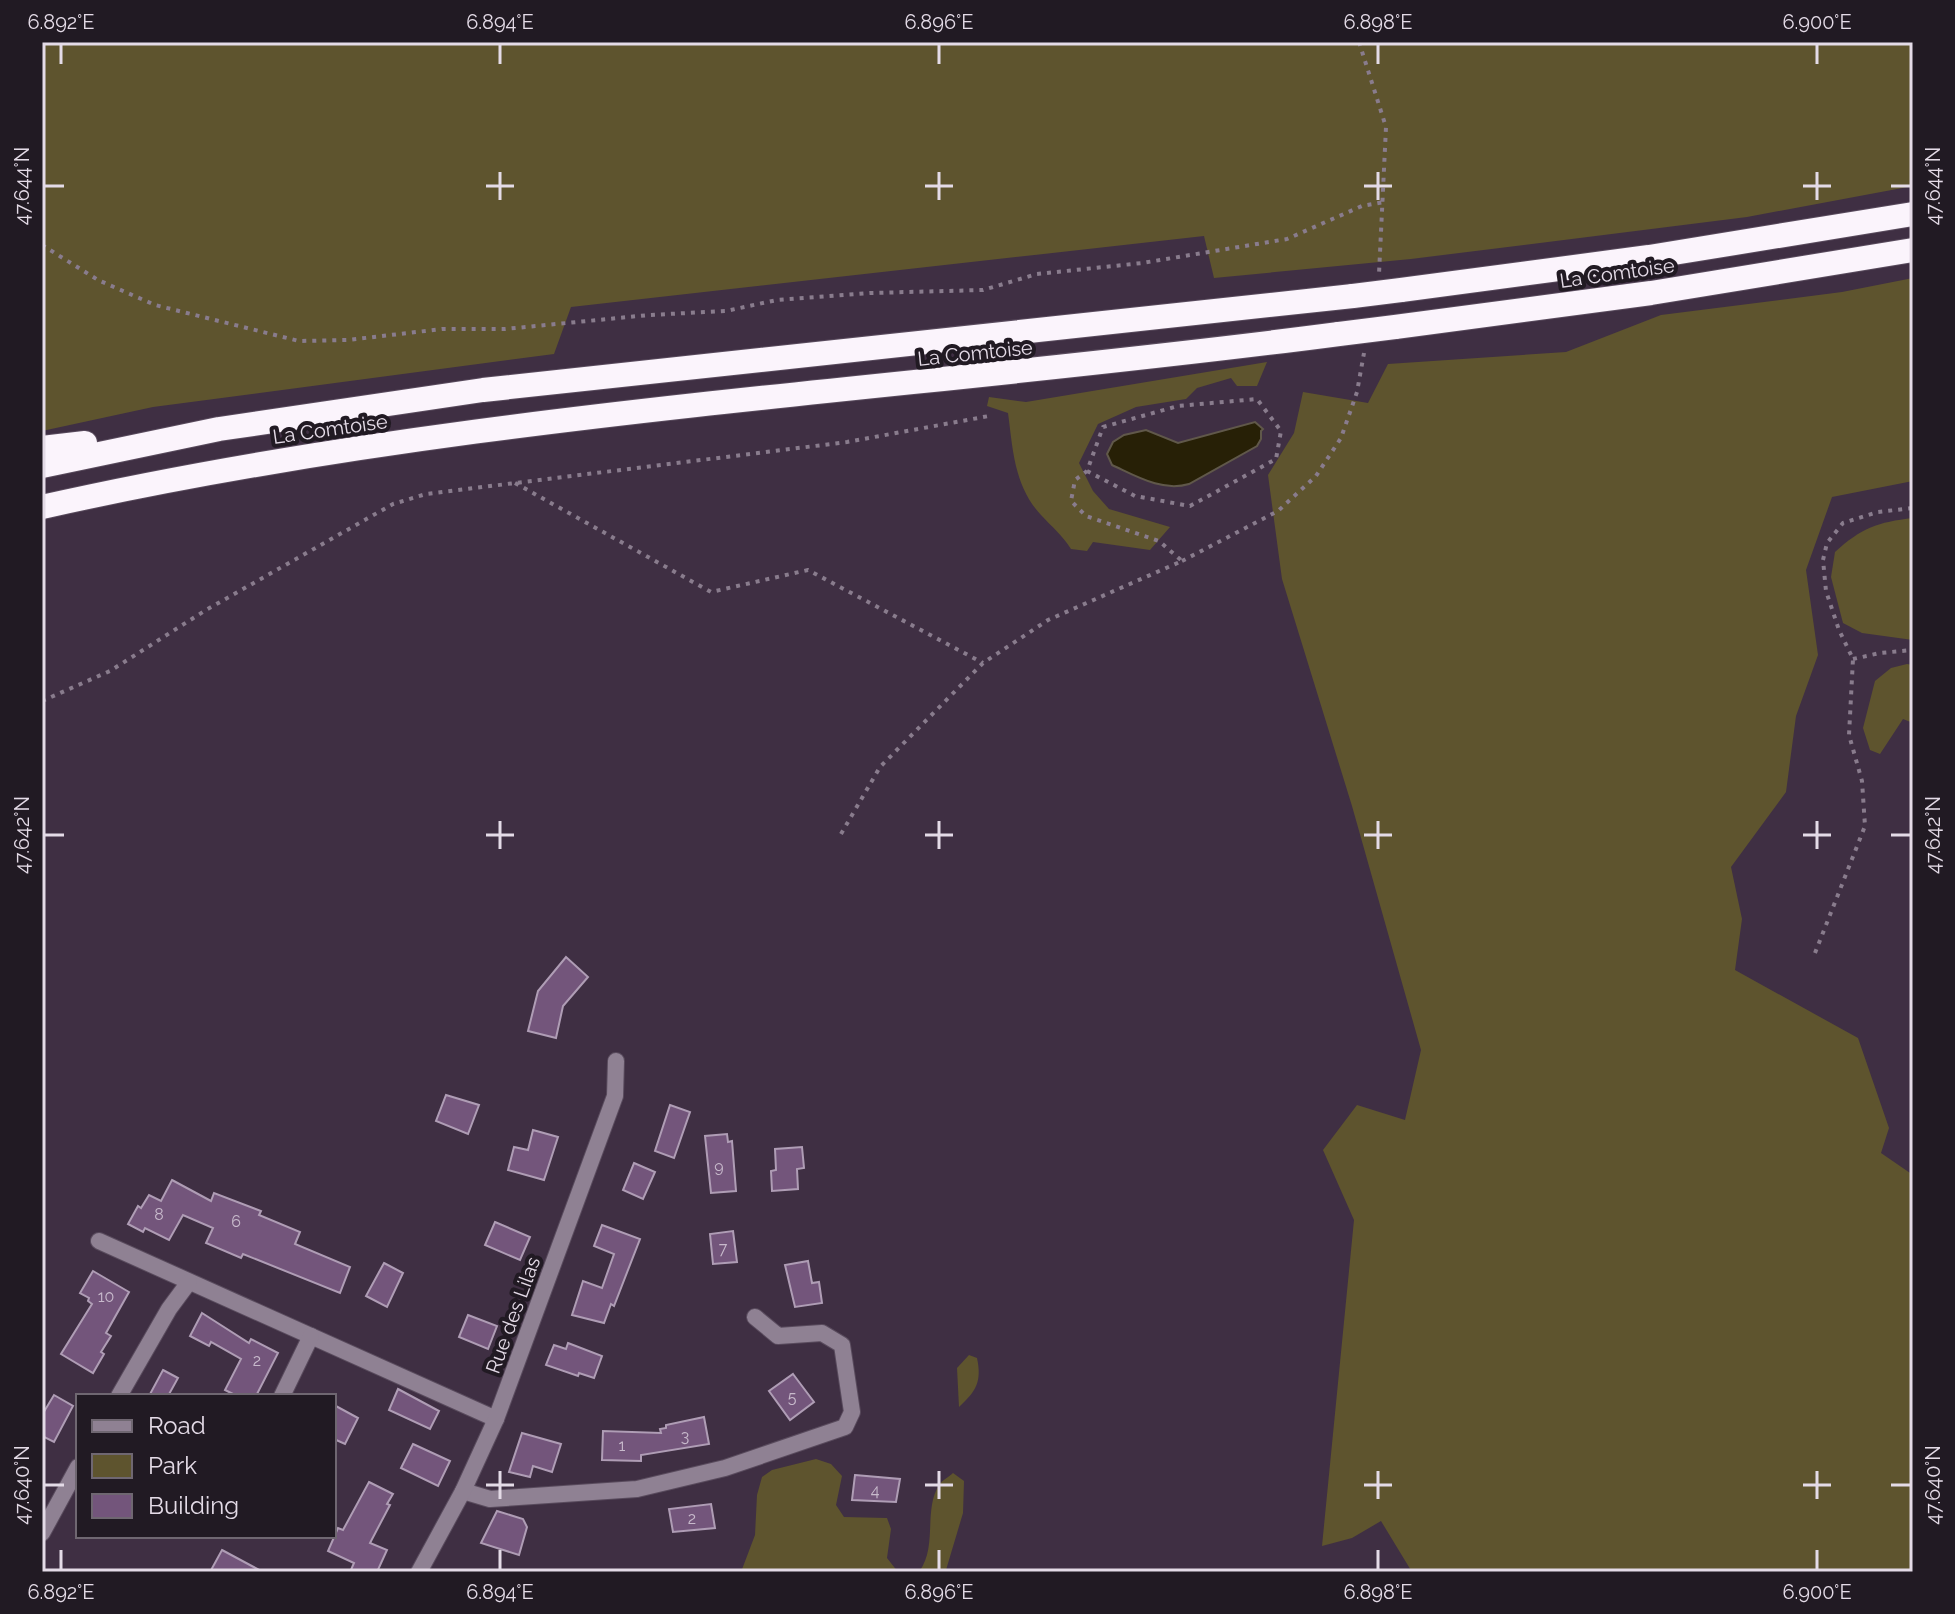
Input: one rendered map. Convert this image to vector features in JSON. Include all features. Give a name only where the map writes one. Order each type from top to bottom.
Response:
[{"type":"highway","name":"La Comtoise","points":[[42,466],[219,429],[540,383],[1353,296],[1649,257],[1913,214]]},
{"type":"highway","name":"La Comtoise","points":[[42,507],[264,463],[431,438],[1090,365],[1395,327],[1651,293],[1913,250]]},
{"type":"highway","points":[[42,448],[219,429]]},
{"type":"street","name":"Rue des Lilas","points":[[419,1572],[463,1491],[496,1419],[615,1096],[616,1061]]},
{"type":"street","points":[[99,1241],[496,1419]]},
{"type":"street","points":[[120,1394],[169,1309],[189,1282]]},
{"type":"street","points":[[463,1491],[490,1499],[637,1489],[725,1468],[845,1427],[852,1412],[842,1345],[822,1333],[778,1336],[755,1317]]},
{"type":"street","points":[[283,1394],[311,1336]]},
{"type":"street","points":[[42,1533],[76,1471]]},
{"type":"path","points":[[1359,42],[1386,127],[1378,277]]},
{"type":"path","points":[[42,245],[98,280],[155,305],[299,341],[348,340],[442,329],[505,329],[726,311],[777,300],[870,293],[983,290],[1037,274],[1142,263],[1287,239],[1362,206],[1384,202]]},
{"type":"path","points":[[841,834],[880,767],[983,663],[1048,620],[1182,561],[1278,511],[1316,476],[1341,438],[1357,392],[1365,351]]},
{"type":"path","points":[[1087,471],[1135,496],[1190,506],[1276,459],[1281,431],[1257,399],[1178,406],[1103,427],[1087,471],[1075,480],[1071,501],[1086,516],[1159,541],[1182,561]]},
{"type":"path","points":[[42,701],[110,671],[206,610],[393,504],[426,494],[847,442],[989,416]]},
{"type":"path","points":[[514,483],[711,592],[808,570],[983,663]]},
{"type":"path","points":[[1815,953],[1865,826],[1862,781],[1849,735],[1853,659],[1826,591],[1823,560],[1827,543],[1843,523],[1878,512],[1913,508]]},
{"type":"path","points":[[1853,659],[1913,650]]},
{"type":"green space","points":[[42,42],[1913,42],[1913,186],[1747,217],[1411,259],[1214,278],[1204,236],[571,307],[554,354],[153,407],[42,431]]},
{"type":"green space","points":[[1913,278],[1913,481],[1832,497],[1806,570],[1818,655],[1796,716],[1786,792],[1731,867],[1742,919],[1735,970],[1858,1038],[1889,1128],[1881,1153],[1913,1175],[1913,1572],[1412,1572],[1381,1521],[1352,1538],[1322,1546],[1354,1220],[1323,1150],[1357,1105],[1405,1120],[1421,1050],[1352,806],[1282,579],[1268,475],[1294,433],[1303,392],[1368,403],[1388,364],[1566,352],[1661,315],[1842,292]]},
{"type":"green space","points":[[1267,362],[1257,386],[1237,386],[1231,378],[1197,388],[1186,399],[1136,407],[1098,424],[1079,463],[1093,491],[1109,509],[1170,527],[1150,550],[1093,542],[1087,551],[1071,549],[1025,492],[1016,467],[1008,413],[987,406],[989,397],[1026,402]]},
{"type":"green space","points":[[1913,518],[1913,640],[1862,633],[1843,623],[1831,577],[1835,552],[1853,537],[1871,528]]},
{"type":"green space","points":[[1913,665],[1913,723],[1903,719],[1880,754],[1870,750],[1863,728],[1875,681],[1891,668]]},
{"type":"green space","points":[[969,1355],[977,1358],[978,1380],[970,1396],[959,1407],[957,1368]]},
{"type":"green space","points":[[816,1459],[831,1464],[842,1476],[836,1505],[844,1517],[887,1518],[891,1529],[887,1558],[898,1572],[741,1572],[755,1535],[757,1495],[762,1477],[772,1470]]},
{"type":"green space","points":[[953,1473],[964,1481],[963,1513],[946,1570],[919,1572],[928,1551],[934,1495],[940,1484]]},
{"type":"shaded area","points":[[1255,422],[1263,429],[1257,446],[1189,484],[1169,486],[1149,482],[1112,465],[1107,454],[1113,442],[1124,435],[1146,430],[1178,443]]},
{"type":"building","points":[[566,957],[588,977],[563,1006],[556,1038],[528,1031],[538,991]]},
{"type":"building","points":[[446,1095],[479,1105],[468,1134],[436,1121]]},
{"type":"building","points":[[670,1105],[690,1112],[674,1158],[655,1151]]},
{"type":"building","points":[[533,1130],[558,1137],[544,1180],[508,1170],[514,1147],[528,1150]]},
{"type":"building","points":[[727,1134],[728,1142],[732,1141],[736,1191],[711,1193],[705,1136]]},
{"type":"building","points":[[802,1147],[804,1168],[797,1169],[798,1189],[772,1191],[771,1171],[776,1170],[775,1149]]},
{"type":"building","points":[[634,1163],[655,1172],[643,1199],[623,1190]]},
{"type":"building","points":[[172,1180],[211,1201],[214,1193],[261,1211],[259,1215],[300,1232],[295,1244],[350,1267],[340,1293],[243,1254],[241,1258],[206,1243],[213,1228],[183,1215],[169,1240],[145,1228],[143,1232],[128,1224],[138,1206],[141,1208],[149,1195],[161,1201]]},
{"type":"building","points":[[495,1222],[530,1237],[520,1260],[485,1245]]},
{"type":"building","points":[[602,1225],[640,1239],[614,1306],[611,1304],[604,1323],[572,1315],[583,1281],[602,1288],[614,1254],[594,1246]]},
{"type":"building","points":[[733,1231],[737,1262],[713,1264],[710,1234]]},
{"type":"building","points":[[808,1261],[812,1283],[819,1282],[822,1303],[795,1307],[785,1265]]},
{"type":"building","points":[[384,1263],[403,1273],[387,1307],[366,1296]]},
{"type":"building","points":[[93,1271],[129,1292],[106,1333],[111,1336],[93,1373],[61,1354],[92,1304],[80,1293]]},
{"type":"building","points":[[202,1313],[249,1343],[251,1339],[278,1353],[257,1394],[233,1394],[225,1390],[241,1359],[211,1342],[209,1346],[190,1336]]},
{"type":"building","points":[[468,1315],[497,1326],[488,1349],[459,1337]]},
{"type":"building","points":[[568,1343],[602,1356],[594,1378],[546,1365],[554,1345],[566,1349]]},
{"type":"building","points":[[163,1370],[178,1378],[169,1394],[150,1394]]},
{"type":"building","points":[[793,1374],[814,1402],[790,1420],[769,1391]]},
{"type":"building","points":[[398,1389],[439,1411],[430,1429],[389,1410]]},
{"type":"building","points":[[54,1395],[73,1406],[54,1442],[42,1436],[42,1415]]},
{"type":"building","points":[[336,1406],[358,1418],[345,1444],[336,1440]]},
{"type":"building","points":[[704,1417],[709,1444],[641,1455],[641,1461],[602,1460],[603,1431],[661,1433],[660,1429],[666,1428],[666,1425]]},
{"type":"building","points":[[522,1433],[561,1444],[552,1472],[533,1466],[530,1477],[509,1472]]},
{"type":"building","points":[[413,1444],[450,1461],[438,1486],[401,1468]]},
{"type":"building","points":[[855,1475],[900,1479],[896,1502],[852,1500]]},
{"type":"building","points":[[369,1482],[393,1494],[370,1543],[387,1550],[377,1572],[350,1572],[354,1563],[328,1551],[338,1528],[343,1530]]},
{"type":"building","points":[[711,1504],[715,1528],[673,1532],[669,1509]]},
{"type":"building","points":[[497,1511],[523,1519],[527,1527],[519,1555],[481,1543]]},
{"type":"building","points":[[222,1550],[263,1572],[210,1572]]}]
